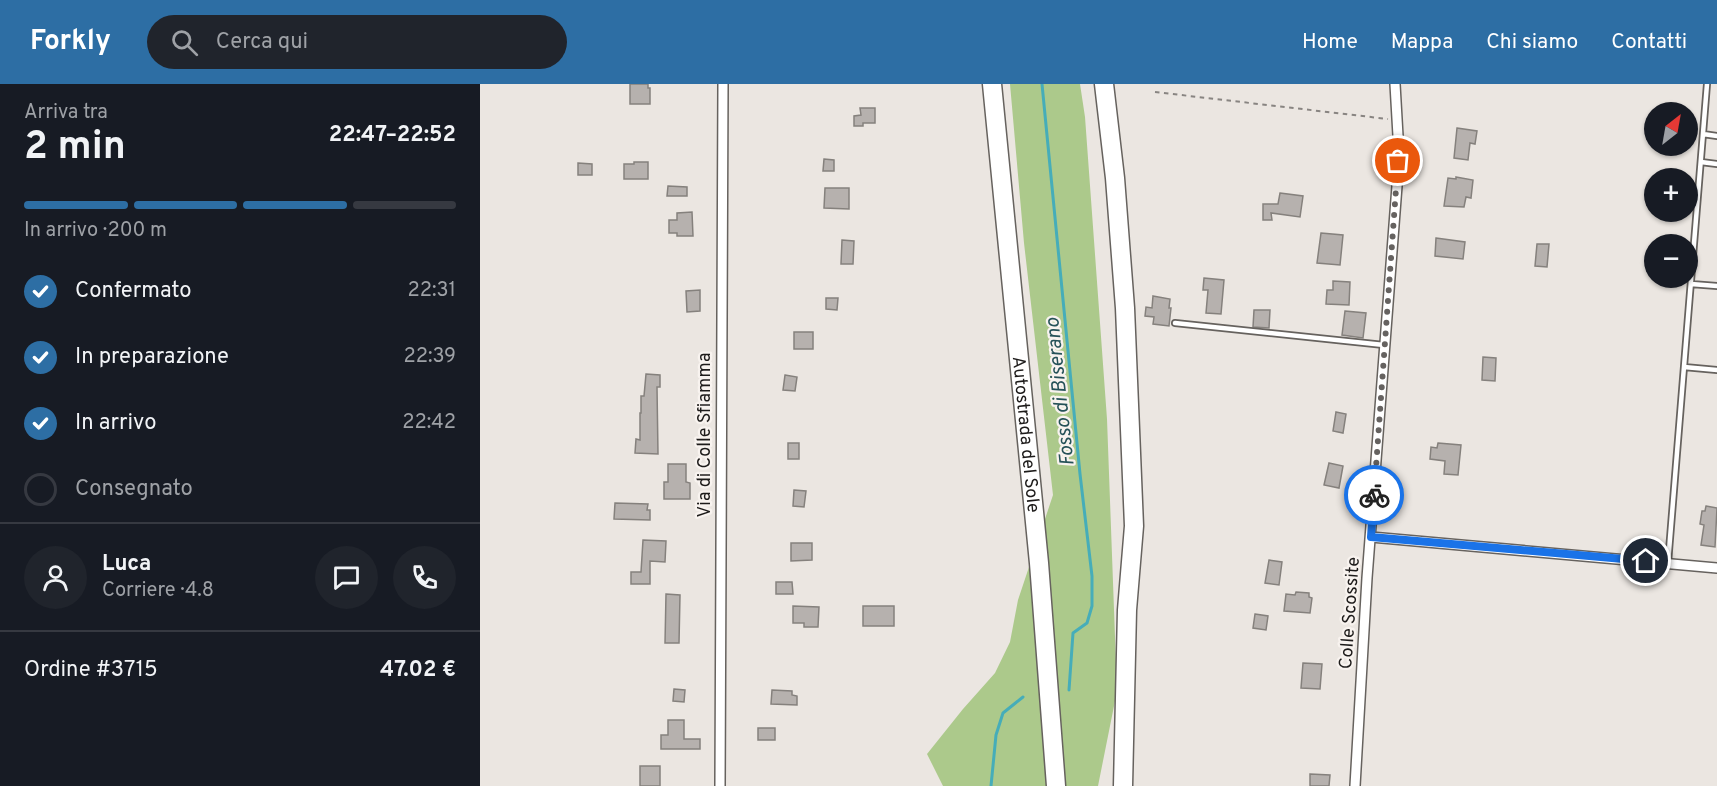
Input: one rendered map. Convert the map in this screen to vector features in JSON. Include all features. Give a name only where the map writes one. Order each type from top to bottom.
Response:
[{"type":"highway","name":"Autostrada del Sole","points":[[992,84],[1040,574],[1056,786]]},
{"type":"highway","points":[[1104,84],[1115,178],[1125,308],[1134,526],[1127,610],[1123,786]]},
{"type":"street","name":"Via di Colle Sfiamma","points":[[720,786],[723,84]]},
{"type":"street","name":"Colle Scossite","points":[[1355,786],[1397,186],[1395,84]]},
{"type":"street","points":[[1371,537],[1717,568]]},
{"type":"lane","points":[[1695,234],[1707,84]]},
{"type":"lane","points":[[1703,134],[1717,136]]},
{"type":"lane","points":[[1701,162],[1717,164]]},
{"type":"lane","points":[[1698,285],[1717,286]]},
{"type":"lane","points":[[1667,563],[1691,288]]},
{"type":"lane","points":[[1175,323],[1386,345]]},
{"type":"lane","points":[[1684,367],[1717,370]]},
{"type":"path","points":[[1155,92],[1397,120]]},
{"type":"green space","points":[[1010,84],[1080,84],[1085,117],[1107,419],[1117,691],[1098,786],[943,786],[927,754],[995,673],[1010,642],[1018,600],[1053,495],[1024,243]]},
{"type":"building","points":[[630,84],[648,84],[650,104],[630,104]]},
{"type":"building","points":[[860,108],[875,108],[875,123],[854,126],[854,116],[861,115]]},
{"type":"building","points":[[1457,128],[1477,131],[1475,144],[1470,143],[1468,160],[1454,158]]},
{"type":"building","points":[[824,159],[834,160],[834,171],[823,171]]},
{"type":"building","points":[[634,162],[648,162],[648,179],[624,179],[624,164],[634,164]]},
{"type":"building","points":[[578,163],[592,164],[592,175],[578,175]]},
{"type":"building","points":[[1456,177],[1473,180],[1471,198],[1466,197],[1464,207],[1444,206],[1448,178],[1456,179]]},
{"type":"building","points":[[668,186],[687,187],[687,196],[667,196]]},
{"type":"building","points":[[825,188],[849,188],[849,209],[824,208]]},
{"type":"building","points":[[1280,193],[1303,196],[1300,217],[1271,213],[1272,220],[1263,220],[1263,204],[1278,204]]},
{"type":"building","points":[[692,212],[693,236],[677,236],[677,233],[669,233],[669,220],[677,220],[677,213]]},
{"type":"building","points":[[1321,233],[1343,235],[1340,265],[1317,263]]},
{"type":"building","points":[[1436,238],[1465,242],[1463,259],[1435,256]]},
{"type":"building","points":[[842,240],[854,241],[853,264],[841,264]]},
{"type":"building","points":[[1537,244],[1549,244],[1547,267],[1535,266]]},
{"type":"building","points":[[1204,278],[1224,280],[1221,314],[1206,313],[1208,290],[1203,290]]},
{"type":"building","points":[[1333,281],[1350,282],[1349,305],[1326,304],[1327,290],[1333,290]]},
{"type":"building","points":[[700,290],[700,311],[687,312],[686,291]]},
{"type":"building","points":[[1153,296],[1170,299],[1169,326],[1153,324],[1154,317],[1145,316],[1146,307],[1152,308]]},
{"type":"building","points":[[826,298],[838,298],[837,310],[826,309]]},
{"type":"building","points":[[1254,310],[1270,310],[1269,328],[1253,327]]},
{"type":"building","points":[[1345,311],[1366,313],[1363,338],[1342,335]]},
{"type":"building","points":[[794,332],[813,332],[813,349],[794,349]]},
{"type":"building","points":[[1483,357],[1496,358],[1495,381],[1482,380]]},
{"type":"building","points":[[646,374],[660,375],[660,387],[657,387],[658,454],[635,453],[636,439],[640,440],[641,396],[644,396]]},
{"type":"building","points":[[785,375],[797,377],[795,391],[783,390]]},
{"type":"building","points":[[1336,412],[1346,414],[1343,433],[1333,431]]},
{"type":"building","points":[[788,443],[799,443],[799,459],[788,459]]},
{"type":"building","points":[[1438,443],[1461,445],[1458,475],[1444,474],[1445,461],[1430,459],[1431,447],[1437,448]]},
{"type":"building","points":[[1329,463],[1343,466],[1339,488],[1324,485]]},
{"type":"building","points":[[668,464],[686,464],[686,482],[690,483],[690,499],[664,499],[664,482],[668,482]]},
{"type":"building","points":[[794,490],[806,491],[804,507],[793,506]]},
{"type":"building","points":[[615,503],[648,504],[650,520],[614,519]]},
{"type":"building","points":[[1706,506],[1717,508],[1715,547],[1701,545],[1704,525],[1700,524],[1702,511],[1705,511]]},
{"type":"building","points":[[643,540],[666,541],[665,562],[650,561],[650,584],[631,584],[631,572],[641,572]]},
{"type":"building","points":[[791,543],[812,543],[812,560],[791,561]]},
{"type":"building","points":[[1269,560],[1282,562],[1279,585],[1265,583]]},
{"type":"building","points":[[776,582],[792,582],[793,594],[776,594]]},
{"type":"building","points":[[1296,592],[1309,593],[1309,597],[1312,598],[1310,613],[1284,611],[1286,594],[1295,595]]},
{"type":"building","points":[[666,594],[680,595],[679,643],[665,643]]},
{"type":"building","points":[[793,606],[819,607],[818,627],[804,627],[804,623],[793,623]]},
{"type":"building","points":[[863,606],[894,606],[894,626],[863,626]]},
{"type":"building","points":[[1255,614],[1268,616],[1266,630],[1253,628]]},
{"type":"building","points":[[1303,663],[1322,664],[1320,689],[1301,688]]},
{"type":"building","points":[[674,689],[685,690],[684,702],[673,701]]},
{"type":"building","points":[[772,690],[792,691],[792,695],[797,696],[797,705],[771,704]]},
{"type":"building","points":[[668,720],[684,720],[684,739],[700,739],[700,749],[661,749],[661,735],[668,735]]},
{"type":"building","points":[[758,728],[775,728],[775,740],[758,740]]},
{"type":"building","points":[[640,766],[660,766],[660,786],[640,786]]},
{"type":"building","points":[[1310,774],[1330,775],[1329,786],[1310,786]]},
{"type":"waterway","name":"Fosso di Biserano","points":[[1042,84],[1092,576],[1092,606],[1087,623],[1073,633],[1069,690]]},
{"type":"waterway","name":"Fosso di Biserano","points":[[991,786],[996,735],[1003,713],[1023,697]]},
{"type":"way so far","points":[[1374,495],[1398,161]]},
{"type":"route","points":[[1374,495],[1371,537],[1646,561]]}]
